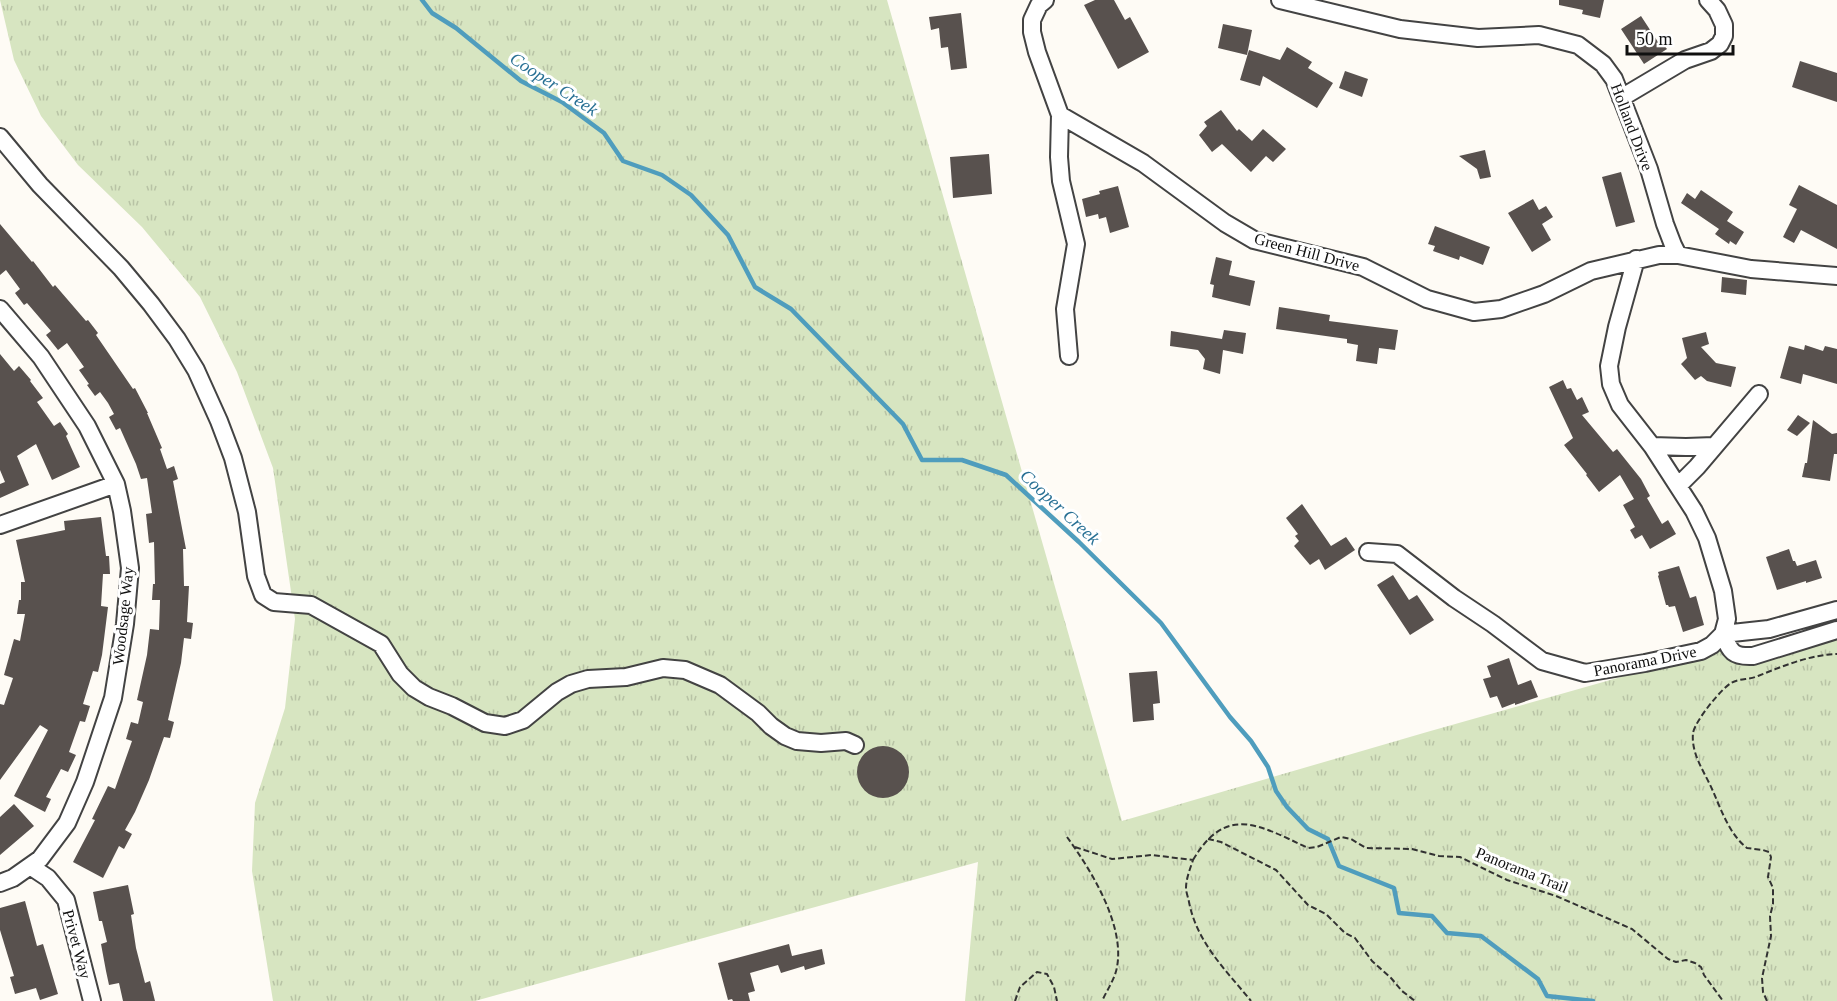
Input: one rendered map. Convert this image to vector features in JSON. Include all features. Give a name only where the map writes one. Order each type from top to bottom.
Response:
[{"type":"street","points":[[1044,0],[1032,20],[1032,32],[1060,115],[1060,181],[1076,244],[1065,309],[1069,356]]},
{"type":"street","name":"Holland Drive","points":[[1281,0],[1400,29],[1478,38],[1539,36],[1578,45],[1603,64],[1614,79],[1649,169],[1669,235],[1678,255]]},
{"type":"street","points":[[1621,98],[1685,60],[1711,51],[1720,44],[1725,36],[1724,25],[1717,10],[1708,0]]},
{"type":"street","name":"Green Hill Drive","points":[[1060,115],[1143,163],[1225,223],[1254,240],[1363,267],[1427,299],[1474,312],[1501,309],[1544,294],[1591,271],[1636,259],[1659,255],[1678,255]]},
{"type":"street","points":[[0,137],[40,185],[129,277],[171,330],[196,370],[233,458],[247,512],[256,576],[263,596],[274,602],[310,605],[381,644],[400,674],[414,688],[485,723],[505,726],[524,720],[571,684],[588,679],[626,677],[663,668],[685,670],[720,685],[758,713],[771,726],[797,741],[821,743],[846,741],[855,745]]},
{"type":"street","points":[[1678,255],[1750,269],[1837,276]]},
{"type":"street","points":[[1636,259],[1609,366],[1611,384],[1620,405],[1652,446],[1694,511],[1707,538],[1723,591],[1727,619],[1723,634],[1728,647],[1734,654],[1741,657],[1753,656],[1837,630]]},
{"type":"street","name":"Woodsage Way","points":[[0,309],[41,357],[87,426],[116,484],[130,568],[125,624],[113,698],[85,782],[67,823],[40,859],[13,878],[0,883]]},
{"type":"street","points":[[1678,486],[1697,468],[1759,394]]},
{"type":"street","points":[[1652,446],[1714,446]]},
{"type":"street","points":[[0,525],[116,484]]},
{"type":"street","name":"Panorama Drive","points":[[1368,552],[1397,554],[1542,661],[1585,673],[1701,651],[1712,645],[1723,634]]},
{"type":"street","points":[[1723,634],[1769,630],[1837,610]]},
{"type":"street","name":"Privet Way","points":[[30,866],[48,878],[66,900],[92,1001]]},
{"type":"path","points":[[1767,1001],[1763,992],[1762,978],[1771,936],[1770,916],[1773,888],[1768,877],[1771,857],[1769,852],[1747,848],[1731,830],[1699,763],[1694,748],[1695,725],[1721,690],[1731,683],[1757,677],[1821,655],[1837,654]]},
{"type":"path","name":"Panorama Trail","points":[[1193,860],[1208,839],[1220,828],[1234,824],[1250,824],[1308,848],[1317,847],[1341,837],[1351,839],[1366,848],[1412,849],[1439,856],[1460,857],[1507,880],[1556,896],[1632,929],[1668,959],[1695,963],[1701,967],[1704,975],[1723,1001]]},
{"type":"path","points":[[1067,837],[1102,896],[1115,930],[1118,948],[1117,967],[1102,1001]]},
{"type":"path","points":[[1208,839],[1221,842],[1276,870],[1308,904],[1326,914],[1345,933],[1355,938],[1372,961],[1415,1001]]},
{"type":"path","points":[[1075,847],[1112,859],[1152,855],[1193,860],[1186,888],[1191,912],[1199,932],[1220,965],[1251,1001]]},
{"type":"path","points":[[1015,1001],[1020,987],[1037,972],[1047,974],[1054,987],[1057,1001]]},
{"type":"green space","points":[[0,0],[887,0],[1122,821],[1737,644],[1739,650],[1837,622],[1837,1001],[965,1001],[978,862],[475,1001],[273,1001],[252,871],[255,803],[285,708],[295,619],[273,468],[237,372],[200,297],[142,227],[78,165],[41,116],[14,60]]},
{"type":"building","points":[[1095,0],[1114,0],[1125,20],[1130,17],[1149,52],[1118,69],[1084,5]]},
{"type":"building","points":[[1559,0],[1604,0],[1600,18],[1582,14],[1583,10],[1559,5]]},
{"type":"building","points":[[961,13],[967,68],[951,70],[948,47],[941,48],[939,28],[931,30],[929,17]]},
{"type":"building","points":[[1641,16],[1658,42],[1660,40],[1667,49],[1644,64],[1621,29]]},
{"type":"building","points":[[1223,24],[1252,30],[1247,55],[1218,48]]},
{"type":"building","points":[[1287,47],[1312,62],[1308,68],[1333,83],[1317,108],[1263,76],[1260,86],[1240,80],[1249,50],[1280,60]]},
{"type":"building","points":[[1800,61],[1837,73],[1837,102],[1792,87]]},
{"type":"building","points":[[1345,71],[1368,79],[1362,97],[1339,88]]},
{"type":"building","points":[[1221,110],[1237,131],[1239,129],[1252,141],[1263,129],[1286,149],[1273,162],[1266,156],[1251,172],[1222,144],[1212,152],[1199,135],[1207,126],[1204,122]]},
{"type":"building","points":[[1485,150],[1491,177],[1480,179],[1477,169],[1459,156]]},
{"type":"building","points":[[989,154],[992,194],[953,198],[950,157]]},
{"type":"building","points":[[1621,172],[1635,222],[1616,227],[1602,177]]},
{"type":"building","points":[[1799,185],[1837,205],[1837,249],[1801,230],[1794,243],[1783,237],[1797,209],[1789,205]]},
{"type":"building","points":[[1118,186],[1129,227],[1110,233],[1106,217],[1099,219],[1098,214],[1086,217],[1082,199]]},
{"type":"building","points":[[1701,190],[1733,212],[1727,221],[1744,232],[1736,245],[1730,241],[1729,244],[1715,234],[1719,229],[1681,203],[1687,193],[1695,199]]},
{"type":"building","points":[[1533,199],[1539,210],[1546,206],[1553,217],[1542,224],[1551,240],[1532,252],[1508,213]]},
{"type":"building","points":[[0,224],[53,287],[55,285],[98,333],[96,335],[133,389],[135,388],[162,448],[160,449],[167,469],[174,466],[178,479],[173,481],[186,549],[183,549],[184,586],[189,586],[187,622],[193,623],[191,639],[184,638],[181,663],[168,720],[174,722],[170,738],[164,737],[149,780],[125,830],[132,834],[124,849],[119,846],[103,878],[73,862],[95,820],[92,819],[108,786],[115,789],[132,741],[126,739],[131,722],[138,724],[143,702],[137,700],[150,629],[159,630],[160,600],[152,600],[153,584],[155,584],[154,542],[149,543],[146,514],[152,513],[147,478],[141,479],[120,428],[116,430],[109,417],[114,414],[100,392],[95,396],[87,385],[89,384],[79,370],[84,367],[67,343],[58,350],[46,335],[51,331],[27,303],[24,305],[15,293],[20,289],[6,270],[0,275]]},
{"type":"building","points":[[1435,226],[1490,247],[1483,265],[1460,256],[1459,260],[1433,251],[1435,246],[1428,244]]},
{"type":"building","points":[[1216,257],[1232,261],[1229,275],[1255,281],[1250,306],[1212,297],[1214,285],[1210,284]]},
{"type":"building","points":[[1722,277],[1747,280],[1746,295],[1721,292]]},
{"type":"building","points":[[1279,307],[1330,315],[1329,321],[1398,330],[1395,350],[1379,348],[1377,364],[1356,361],[1358,345],[1347,343],[1347,339],[1276,329]]},
{"type":"building","points":[[1224,330],[1246,333],[1243,354],[1223,350],[1220,374],[1203,369],[1205,359],[1198,350],[1170,346],[1171,331],[1222,339]]},
{"type":"building","points":[[1706,332],[1709,344],[1701,347],[1716,363],[1736,367],[1731,387],[1707,381],[1701,376],[1695,380],[1681,364],[1687,358],[1682,338]]},
{"type":"building","points":[[1805,345],[1823,351],[1825,346],[1837,349],[1837,384],[1803,374],[1801,384],[1780,378],[1789,346],[1804,350]]},
{"type":"building","points":[[0,354],[14,371],[19,366],[31,380],[43,398],[37,402],[54,426],[60,422],[68,434],[66,436],[80,467],[52,480],[36,444],[17,456],[29,485],[0,498],[0,484],[5,482],[0,470]]},
{"type":"building","points":[[1563,380],[1567,389],[1571,388],[1577,400],[1582,397],[1589,412],[1582,415],[1613,452],[1617,449],[1641,479],[1650,496],[1647,498],[1662,524],[1668,520],[1676,534],[1650,549],[1642,535],[1635,539],[1630,530],[1635,527],[1623,505],[1634,499],[1620,475],[1599,492],[1586,475],[1564,445],[1573,438],[1549,387]]},
{"type":"building","points":[[1798,415],[1810,423],[1797,436],[1787,430]]},
{"type":"building","points":[[1813,420],[1832,434],[1837,433],[1837,454],[1834,454],[1830,481],[1802,477],[1805,463],[1807,463]]},
{"type":"building","points":[[1302,504],[1331,546],[1346,537],[1355,550],[1325,570],[1319,559],[1310,565],[1294,546],[1299,541],[1295,536],[1298,534],[1286,518]]},
{"type":"building","points":[[101,517],[106,556],[109,556],[110,574],[103,574],[101,606],[108,607],[102,655],[98,672],[93,671],[83,704],[90,706],[85,722],[80,721],[69,752],[76,755],[68,772],[61,769],[46,797],[51,799],[45,812],[14,796],[48,730],[40,725],[0,780],[0,704],[4,705],[13,678],[4,675],[14,639],[20,641],[25,614],[17,614],[19,600],[21,600],[21,582],[25,582],[16,540],[65,530],[64,521]]},
{"type":"building","points":[[1789,549],[1797,566],[1816,560],[1822,578],[1777,590],[1766,557]]},
{"type":"building","points":[[1679,566],[1690,598],[1696,596],[1704,625],[1683,632],[1675,606],[1666,605],[1658,576],[1658,572]]},
{"type":"building","points":[[1393,575],[1409,600],[1417,595],[1434,620],[1410,635],[1377,585]]},
{"type":"building","points":[[1509,658],[1518,685],[1531,680],[1538,697],[1502,708],[1497,696],[1490,698],[1483,679],[1491,677],[1487,666]]},
{"type":"building","points":[[1157,671],[1160,703],[1153,704],[1154,720],[1133,722],[1129,673]]},
{"type":"building","points":[[878,746],[888,746],[898,750],[905,757],[909,772],[905,787],[898,794],[888,798],[878,798],[868,794],[861,787],[857,777],[857,767],[861,757],[868,750]]},
{"type":"building","points":[[14,804],[34,826],[0,855],[0,817]]},
{"type":"building","points":[[128,885],[134,914],[131,915],[136,948],[145,983],[150,981],[155,1001],[123,1001],[119,983],[109,985],[101,944],[107,942],[102,921],[99,921],[93,892]]},
{"type":"building","points":[[25,901],[37,946],[43,944],[58,994],[40,1000],[36,988],[15,994],[10,977],[14,976],[0,930],[0,908]]},
{"type":"building","points":[[789,944],[792,956],[822,949],[825,964],[805,970],[804,966],[781,973],[778,965],[750,973],[755,991],[748,993],[750,1001],[728,1000],[718,963]]},
{"type":"waterway","name":"Cooper Creek","points":[[422,0],[432,13],[456,28],[521,81],[562,102],[604,133],[623,161],[662,175],[691,195],[728,235],[755,287],[791,309],[903,424],[922,460],[962,460],[1006,475],[1079,542],[1161,623],[1230,717],[1251,741],[1268,767],[1276,791],[1287,807],[1308,829],[1328,839],[1339,866],[1394,888],[1399,913],[1432,916],[1447,933],[1481,936],[1538,979],[1547,996],[1593,1001]]}]
